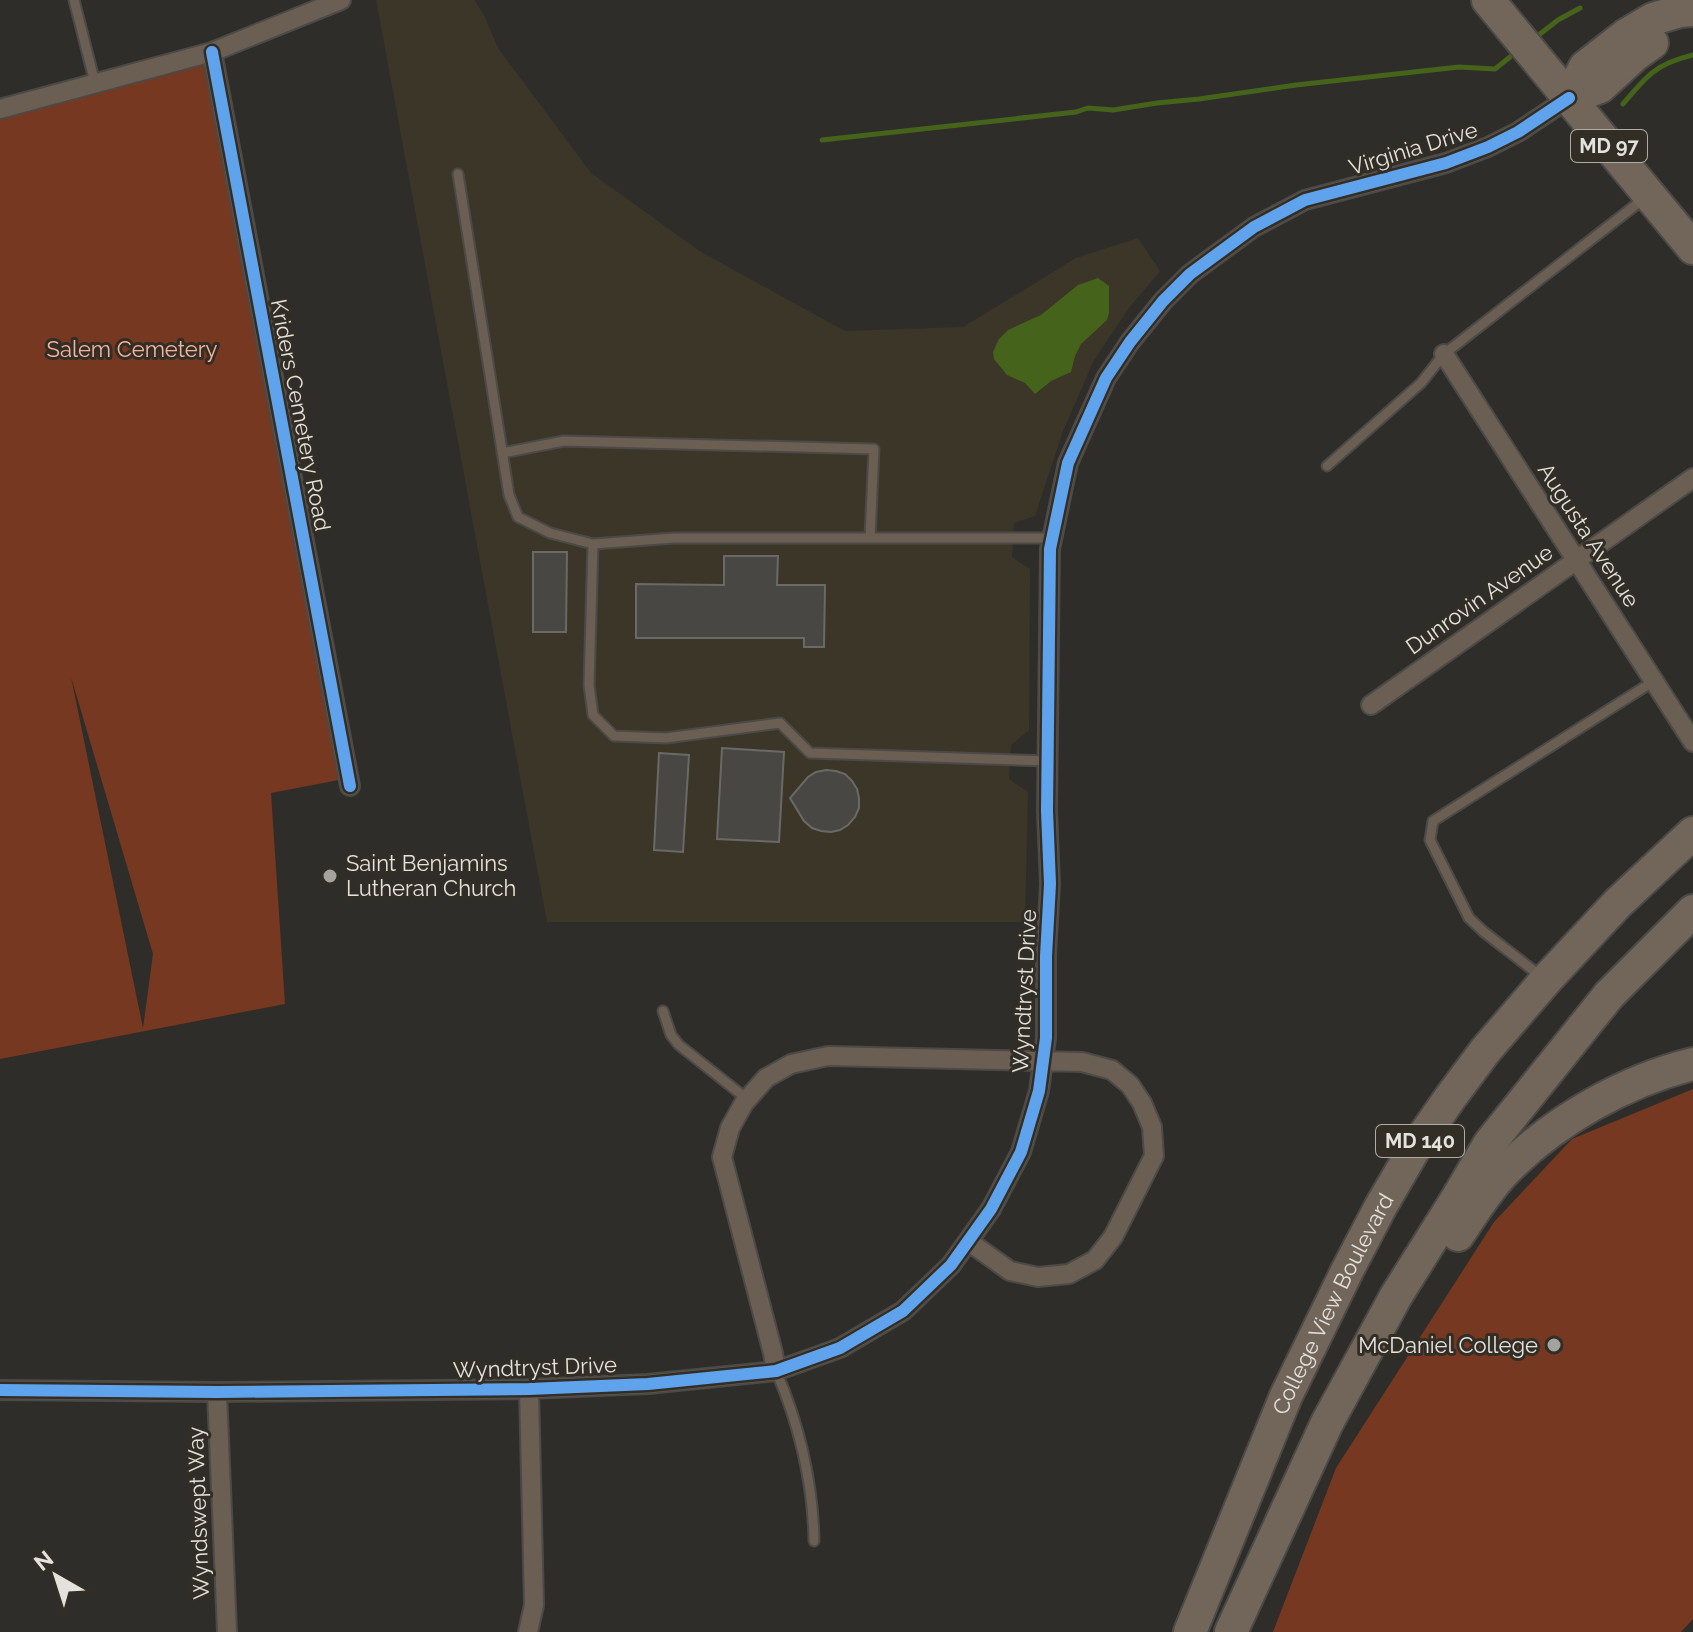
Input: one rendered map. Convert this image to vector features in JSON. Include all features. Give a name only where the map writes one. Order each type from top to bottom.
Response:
[{"type":"highway","name":"MD 97","points":[[1488,0],[1693,248]]},
{"type":"highway","points":[[1675,0],[1693,7]]},
{"type":"highway","points":[[1569,98],[1585,67],[1626,35],[1653,19],[1693,7]]},
{"type":"highway","points":[[1569,98],[1600,87],[1649,44],[1683,32],[1693,32]]},
{"type":"highway","name":"College View Boulevard","points":[[1190,1632],[1286,1396],[1381,1206],[1413,1151],[1485,1051],[1546,980],[1628,894],[1693,833]]},
{"type":"highway","name":"College View Boulevard","points":[[1234,1632],[1327,1423],[1396,1296],[1490,1143],[1609,995],[1693,911]]},
{"type":"highway","points":[[1234,1632],[1398,1329],[1457,1236],[1504,1172],[1524,1153],[1594,1104],[1648,1078],[1693,1064]]},
{"type":"street","points":[[0,109],[212,52],[341,0]]},
{"type":"street","name":"Kriders Cemetery Road","points":[[212,52],[350,786]]},
{"type":"street","name":"Virginia Drive","points":[[1305,200],[1474,153],[1518,132],[1569,98]]},
{"type":"street","name":"Wyndtryst Drive","points":[[0,1390],[217,1392],[529,1389],[648,1384],[776,1371],[840,1348],[903,1311],[951,1265],[991,1209],[1021,1152],[1039,1091],[1046,1038],[1050,884],[1048,632],[1051,538],[1068,463],[1106,378],[1163,301],[1190,274],[1254,227],[1305,200]]},
{"type":"street","name":"Augusta Avenue","points":[[1444,354],[1693,742]]},
{"type":"street","name":"Dunrovin Avenue","points":[[1371,705],[1693,478]]},
{"type":"street","points":[[776,1371],[722,1157],[730,1128],[747,1099],[766,1078],[791,1064],[828,1056],[1043,1060],[1082,1062],[1112,1070],[1130,1085],[1152,1127],[1154,1156],[1113,1237],[1095,1260],[1069,1274],[1038,1277],[1010,1271],[968,1241]]},
{"type":"street","points":[[528,1632],[534,1605],[529,1389]]},
{"type":"street","name":"Wyndswept Way","points":[[217,1392],[227,1632]]},
{"type":"lane","points":[[74,0],[95,83]]},
{"type":"lane","points":[[458,174],[509,495],[518,517],[550,533],[593,544],[674,538],[1051,538]]},
{"type":"lane","points":[[1327,466],[1421,383],[1444,354],[1649,195]]},
{"type":"lane","points":[[502,453],[564,441],[874,449],[870,538]]},
{"type":"lane","points":[[593,544],[589,685],[593,715],[614,736],[666,738],[780,723],[810,753],[1048,761]]},
{"type":"lane","points":[[1546,980],[1469,918],[1430,840],[1433,821],[1654,681]]},
{"type":"lane","points":[[663,1011],[671,1035],[679,1045],[747,1099]]},
{"type":"lane","points":[[776,1371],[788,1397],[804,1460],[814,1520],[814,1541]]},
{"type":"shaded area","points":[[376,0],[474,0],[498,48],[591,173],[701,252],[845,331],[963,327],[1076,258],[1138,238],[1160,271],[1129,308],[1094,360],[1063,431],[1035,516],[1014,523],[1012,557],[1030,569],[1029,730],[1011,745],[1009,779],[1028,792],[1025,922],[547,922]]},
{"type":"shaded area","points":[[1098,278],[1109,286],[1107,320],[1081,344],[1071,372],[1051,381],[1035,394],[1025,383],[1007,375],[994,359],[993,352],[999,339],[1008,330],[1041,315],[1078,285]]},
{"type":"green space","name":"Salem Cemetery","points":[[206,64],[344,779],[271,793],[285,1004],[0,1059],[0,118]],"holes":[[[71,677],[153,954],[143,1028]]]},
{"type":"green space","name":"McDaniel College","points":[[1693,1089],[1693,1619],[1681,1632],[1273,1632],[1336,1468],[1494,1222],[1572,1139]]},
{"type":"building","points":[[533,552],[567,552],[566,632],[533,632]]},
{"type":"building","points":[[724,556],[778,556],[777,585],[825,585],[824,647],[804,647],[804,638],[636,638],[636,584],[724,585]]},
{"type":"building","points":[[722,748],[784,752],[779,842],[717,839]]},
{"type":"building","points":[[659,753],[689,755],[683,852],[654,850]]},
{"type":"building","points":[[826,770],[845,774],[857,789],[859,798],[855,817],[840,830],[831,832],[812,828],[790,798],[808,777]]},
{"type":"waterway","points":[[1540,34],[1580,8]]},
{"type":"waterway","points":[[1623,104],[1653,72],[1670,62],[1693,55]]},
{"type":"waterway","points":[[822,140],[1076,112],[1088,108],[1113,110],[1459,67],[1495,69],[1510,57]]},
{"type":"cycle path","points":[[212,52],[350,786]]},
{"type":"cycle path","points":[[0,1390],[217,1392],[529,1389],[648,1384],[776,1371],[840,1348],[903,1311],[951,1265],[991,1209],[1021,1152],[1039,1091],[1046,1038],[1050,884],[1047,811],[1050,549],[1068,463],[1106,378],[1163,301],[1190,274],[1254,227],[1305,200],[1446,163],[1488,147],[1518,132],[1569,98]]},
{"type":"place","name":"Saint Benjamins Lutheran Church","points":[[330,876]]},
{"type":"place","name":"McDaniel College","points":[[1554,1345]]}]
